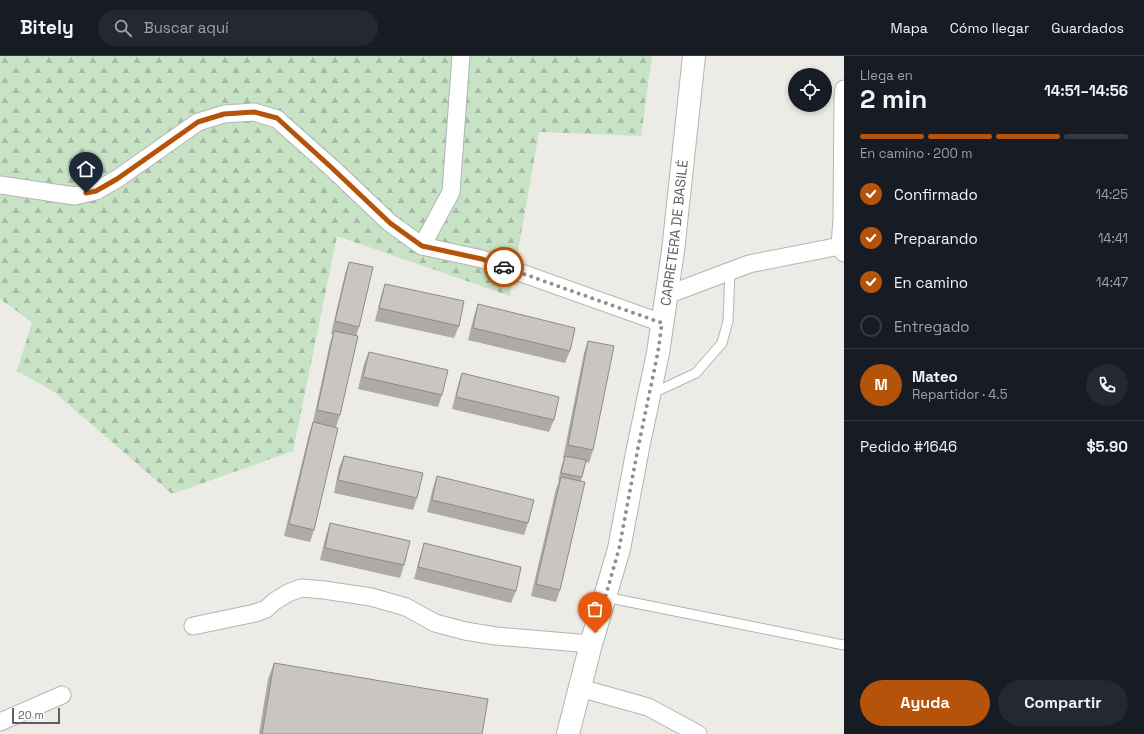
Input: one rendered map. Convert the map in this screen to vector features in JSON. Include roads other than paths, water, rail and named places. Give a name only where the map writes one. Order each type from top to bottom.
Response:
[{"type":"street","points":[[422,246],[451,192],[461,56]]},
{"type":"street","name":"CARRETERA DE BASILÉ","points":[[568,734],[591,644],[619,549],[658,352],[673,251],[694,56]]},
{"type":"street","points":[[666,295],[749,264],[842,249],[844,89]]},
{"type":"street","points":[[0,185],[74,196],[96,191],[117,179],[198,122],[224,114],[254,112],[277,118],[390,223],[422,246],[482,259],[662,323]]},
{"type":"street","points":[[193,626],[255,613],[266,609],[288,593],[301,588],[371,597],[406,607],[435,623],[465,631],[496,636],[591,644]]},
{"type":"street","points":[[580,688],[648,707],[698,734]]},
{"type":"street","points":[[0,722],[62,695]]},
{"type":"lane","points":[[649,395],[696,373],[722,343],[728,321],[730,271]]},
{"type":"lane","points":[[605,597],[844,645]]}]
